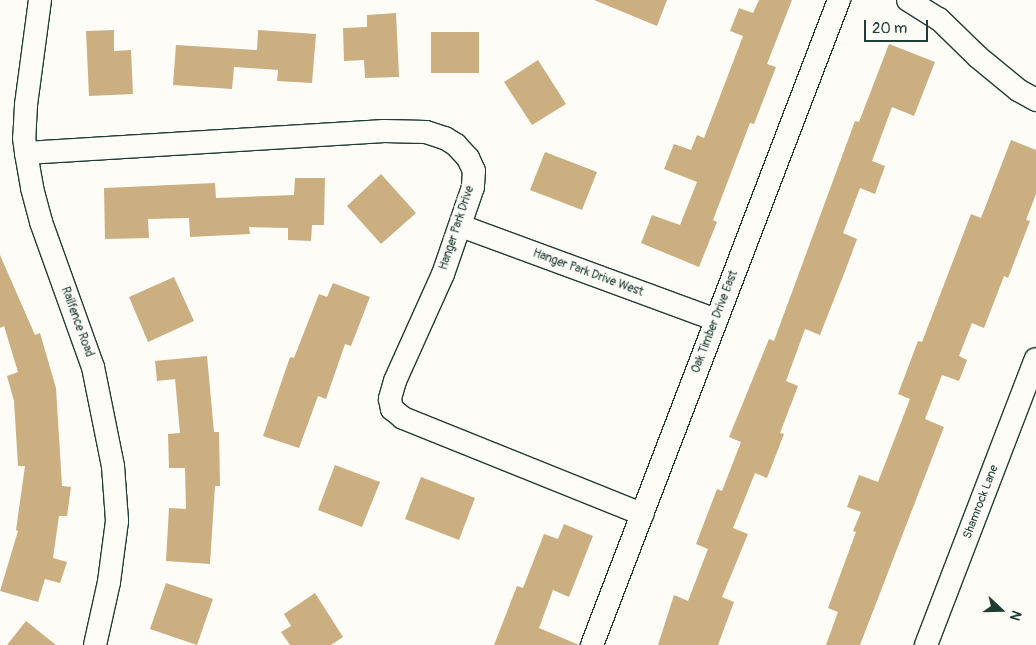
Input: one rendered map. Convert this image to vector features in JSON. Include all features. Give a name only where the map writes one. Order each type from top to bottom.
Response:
[{"type":"street","name":"Railfence Road","points":[[40,0],[26,105],[24,138],[26,153],[32,188],[41,222],[92,366],[113,466],[117,521],[109,582],[95,645]]},
{"type":"street","name":"Oak Timber Drive East","points":[[592,645],[839,0]]},
{"type":"street","points":[[908,0],[939,19],[1018,90],[1036,100]]},
{"type":"street","name":"Hanger Park Drive","points":[[26,153],[384,131],[426,132],[444,138],[456,145],[468,158],[474,171],[473,187],[461,226],[395,381],[390,399],[392,409],[404,418],[642,514]]},
{"type":"street","name":"Hanger Park Drive West","points":[[461,226],[716,320]]},
{"type":"street","name":"Shamrock Lane","points":[[926,645],[1036,359]]},
{"type":"building","points":[[594,0],[667,0],[657,26]]},
{"type":"building","points":[[759,0],[792,0],[767,64],[776,67],[754,124],[750,123],[713,220],[717,222],[699,267],[641,243],[652,215],[680,225],[697,182],[664,169],[674,144],[691,150],[697,135],[704,138],[743,36],[730,31],[739,8],[753,13]]},
{"type":"building","points":[[396,13],[399,77],[365,78],[364,60],[344,61],[343,28],[367,27],[367,15]]},
{"type":"building","points":[[114,30],[114,51],[131,50],[133,94],[89,96],[86,31]]},
{"type":"building","points":[[258,30],[316,34],[312,83],[277,81],[278,70],[234,67],[232,89],[173,85],[176,45],[257,50]]},
{"type":"building","points":[[431,32],[479,32],[479,73],[431,73]]},
{"type":"building","points":[[889,44],[935,62],[914,116],[892,107],[872,161],[885,166],[875,194],[860,188],[843,233],[857,239],[820,335],[805,329],[786,381],[798,386],[780,433],[784,434],[767,478],[755,473],[733,528],[748,534],[722,597],[734,602],[718,645],[658,645],[674,595],[688,601],[708,549],[696,544],[717,489],[722,491],[741,442],[729,437],[769,339],[774,341],[855,121],[859,122]]},
{"type":"building","points":[[538,60],[566,104],[532,125],[504,82]]},
{"type":"building","points":[[1011,140],[1036,150],[1036,194],[1026,220],[1030,221],[1008,278],[1004,276],[984,328],[972,323],[959,356],[967,360],[959,381],[942,375],[925,419],[944,427],[860,645],[826,645],[838,612],[828,608],[856,532],[853,531],[861,512],[847,507],[859,475],[878,482],[910,399],[898,394],[918,341],[922,342],[971,214],[981,218]]},
{"type":"building","points":[[545,152],[597,172],[582,210],[530,190]]},
{"type":"building","points":[[381,174],[416,213],[381,244],[347,206]]},
{"type":"building","points":[[295,178],[325,178],[324,225],[312,225],[311,241],[288,240],[288,228],[249,227],[250,234],[190,237],[189,218],[148,219],[149,238],[105,239],[104,188],[215,183],[216,198],[294,195]]},
{"type":"building","points":[[0,255],[35,335],[40,333],[56,388],[62,486],[71,487],[67,516],[59,516],[53,558],[67,562],[60,583],[45,579],[38,602],[0,591],[18,531],[16,530],[25,466],[18,466],[14,401],[7,376],[18,372],[4,326],[0,328]]},
{"type":"building","points":[[174,277],[194,321],[148,342],[129,297]]},
{"type":"building","points":[[333,283],[370,297],[351,346],[345,344],[326,399],[318,396],[299,448],[263,436],[290,357],[294,358],[319,294],[327,297]]},
{"type":"building","points":[[207,356],[214,432],[219,432],[220,486],[215,486],[210,564],[166,561],[169,508],[186,509],[185,468],[169,468],[168,434],[180,433],[175,379],[157,381],[155,361]]},
{"type":"building","points":[[335,465],[380,482],[362,527],[318,510]]},
{"type":"building","points":[[421,477],[475,498],[459,540],[405,519]]},
{"type":"building","points":[[564,524],[593,536],[569,597],[553,590],[539,628],[579,645],[494,645],[517,586],[523,588],[544,534],[558,539]]},
{"type":"building","points":[[166,583],[213,599],[197,645],[150,629]]},
{"type":"building","points":[[315,593],[343,637],[331,645],[290,645],[281,632],[291,626],[284,614]]},
{"type":"building","points":[[26,621],[56,645],[7,645]]}]
